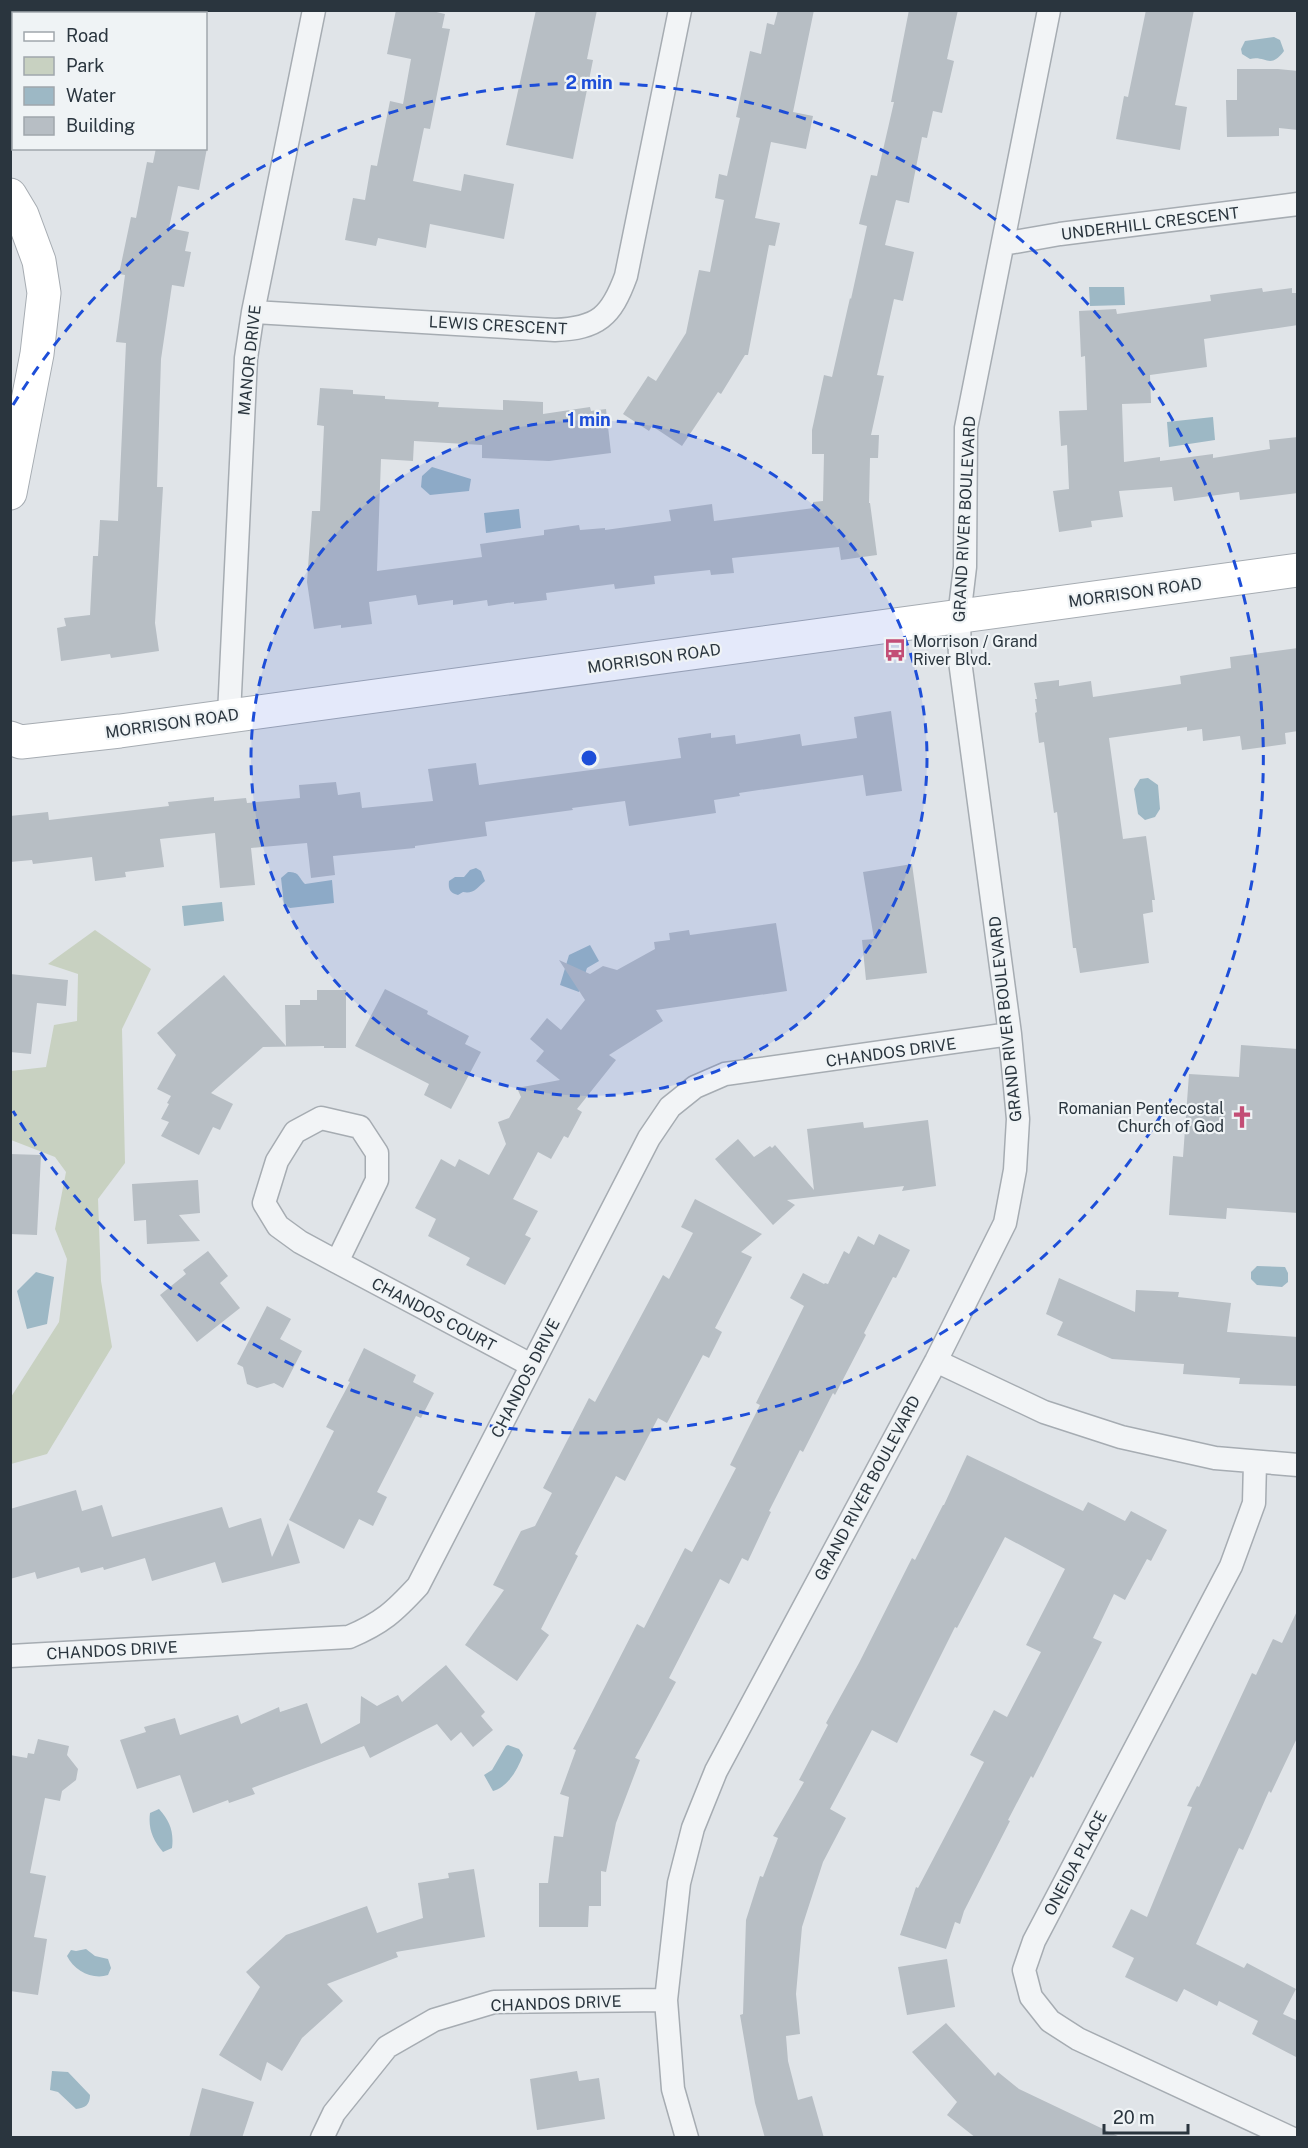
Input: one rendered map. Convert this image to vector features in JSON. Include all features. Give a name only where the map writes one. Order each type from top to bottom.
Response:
[{"type":"street","name":"MANOR DRIVE","points":[[229,715],[246,358],[253,312],[314,10]]},
{"type":"street","name":"LEWIS CRESCENT","points":[[253,312],[555,330],[578,329],[602,319],[618,298],[626,276],[680,10]]},
{"type":"street","name":"GRAND RIVER BOULEVARD","points":[[687,2138],[673,2089],[666,2000],[679,1883],[693,1828],[716,1771],[936,1361],[1005,1223],[1015,1170],[1018,1119],[1010,1034],[960,661],[959,616],[964,567],[966,428],[1049,10]]},
{"type":"street","points":[[10,195],[22,215],[39,261],[44,293],[37,354],[10,493]]},
{"type":"street","name":"UNDERHILL CRESCENT","points":[[1003,244],[1060,234],[1298,204]]},
{"type":"street","name":"MORRISON ROAD","points":[[10,738],[21,742],[120,731],[1298,570]]},
{"type":"street","name":"CHANDOS DRIVE","points":[[10,1656],[349,1636],[373,1626],[394,1612],[418,1586],[649,1137],[670,1107],[695,1087],[725,1074],[1010,1034]]},
{"type":"street","name":"CHANDOS COURT","points":[[337,1262],[377,1180],[377,1153],[360,1127],[321,1118],[295,1132],[277,1161],[264,1203],[278,1226],[300,1242],[337,1262],[531,1365]]},
{"type":"street","points":[[936,1361],[1044,1412],[1110,1434],[1215,1458],[1298,1465]]},
{"type":"street","name":"ONEIDA PLACE","points":[[1255,1462],[1254,1503],[1231,1566],[1034,1941],[1024,1970],[1031,1997],[1050,2021],[1078,2039],[1291,2138]]},
{"type":"street","name":"CHANDOS DRIVE","points":[[322,2138],[334,2113],[387,2047],[434,2020],[494,2002],[666,2000]]},
{"type":"green space","points":[[95,930],[151,969],[122,1029],[125,1163],[98,1199],[101,1281],[112,1347],[47,1454],[11,1464],[11,1397],[59,1322],[67,1259],[55,1229],[66,1172],[55,1157],[11,1140],[11,1071],[46,1067],[54,1025],[77,1021],[78,974],[48,964]]},
{"type":"water","points":[[1274,37],[1280,40],[1284,51],[1275,60],[1250,59],[1242,54],[1241,49],[1245,41]]},
{"type":"water","points":[[1089,287],[1124,287],[1125,305],[1090,306]]},
{"type":"water","points":[[1213,417],[1215,440],[1169,447],[1167,422]]},
{"type":"water","points":[[432,467],[471,479],[469,491],[430,495],[421,487],[422,476]]},
{"type":"water","points":[[519,509],[521,528],[486,533],[484,513]]},
{"type":"water","points":[[1148,778],[1158,785],[1160,809],[1155,817],[1145,820],[1138,814],[1134,789],[1140,779]]},
{"type":"water","points":[[476,868],[481,871],[485,881],[473,891],[458,895],[451,892],[449,881],[455,877],[464,877],[470,870]]},
{"type":"water","points":[[288,872],[297,874],[305,884],[332,880],[334,903],[290,908],[284,905],[281,878]]},
{"type":"water","points":[[222,902],[224,921],[184,926],[182,906]]},
{"type":"water","points":[[590,945],[599,961],[587,968],[579,992],[560,985],[569,955]]},
{"type":"water","points":[[1257,1266],[1285,1267],[1288,1282],[1282,1287],[1257,1285],[1251,1279],[1251,1272]]},
{"type":"water","points":[[36,1272],[54,1277],[47,1324],[27,1329],[17,1291]]},
{"type":"water","points":[[508,1745],[519,1749],[523,1755],[508,1782],[493,1791],[484,1775],[492,1770]]},
{"type":"water","points":[[159,1809],[172,1832],[172,1848],[163,1852],[154,1839],[150,1824],[150,1813]]},
{"type":"water","points":[[86,1949],[95,1956],[108,1959],[111,1968],[108,1975],[96,1976],[84,1973],[74,1966],[67,1956],[71,1950]]},
{"type":"water","points":[[52,2071],[68,2072],[90,2095],[86,2105],[76,2109],[58,2092],[50,2090]]},
{"type":"building","points":[[396,10],[428,10],[445,14],[442,28],[450,29],[430,129],[424,128],[413,181],[461,191],[464,174],[514,184],[504,239],[430,224],[426,248],[378,238],[376,246],[345,240],[353,198],[365,200],[371,165],[377,166],[390,101],[403,104],[411,59],[387,54]]},
{"type":"building","points":[[536,10],[597,10],[587,59],[593,60],[573,159],[506,145]]},
{"type":"building","points":[[778,10],[814,10],[793,112],[813,116],[806,149],[771,142],[755,218],[780,223],[775,246],[769,245],[748,355],[745,355],[721,394],[718,392],[682,446],[652,426],[649,431],[623,414],[648,376],[656,381],[686,333],[699,270],[710,272],[724,200],[715,198],[719,174],[727,176],[740,118],[736,117],[750,51],[761,54],[767,23],[774,25]]},
{"type":"building","points":[[909,10],[958,10],[947,59],[954,61],[942,113],[933,111],[927,138],[922,137],[909,203],[896,200],[885,245],[914,252],[903,301],[894,299],[877,375],[884,376],[871,435],[879,435],[878,458],[870,458],[869,503],[877,555],[841,560],[839,547],[732,558],[734,573],[711,575],[710,570],[654,576],[655,584],[615,589],[614,584],[546,593],[547,600],[514,604],[514,602],[488,606],[487,600],[453,605],[453,600],[418,605],[416,595],[369,602],[372,624],[314,629],[307,582],[312,511],[320,511],[324,426],[317,425],[320,388],[353,390],[353,394],[385,396],[385,399],[439,402],[438,407],[503,410],[503,400],[543,402],[543,414],[590,407],[591,411],[606,409],[611,453],[549,461],[482,458],[482,445],[414,441],[413,461],[381,459],[377,571],[482,557],[480,544],[544,535],[544,530],[579,525],[580,530],[605,528],[605,530],[671,521],[669,510],[712,504],[714,521],[814,508],[813,502],[823,501],[824,454],[812,454],[812,430],[824,375],[832,377],[851,299],[867,226],[859,224],[871,175],[877,176],[894,102],[891,102]]},
{"type":"building","points":[[1146,10],[1194,10],[1175,105],[1187,107],[1180,150],[1116,139],[1124,96],[1128,97]]},
{"type":"building","points":[[1237,69],[1298,71],[1298,130],[1279,128],[1279,136],[1227,137],[1226,100],[1237,100]]},
{"type":"building","points":[[156,150],[207,150],[199,190],[178,186],[169,228],[189,232],[185,251],[191,252],[184,287],[172,285],[161,359],[157,487],[163,487],[155,623],[159,651],[111,658],[110,654],[61,661],[57,628],[66,626],[64,618],[90,615],[93,556],[98,556],[100,520],[118,521],[126,343],[116,342],[125,275],[119,274],[131,217],[136,218],[147,162],[153,163]]},
{"type":"building","points":[[1262,288],[1263,292],[1292,288],[1292,293],[1298,293],[1298,325],[1204,339],[1207,367],[1150,375],[1151,403],[1122,404],[1124,462],[1160,457],[1160,461],[1213,454],[1213,458],[1270,449],[1269,440],[1298,437],[1298,493],[1240,500],[1239,492],[1174,501],[1172,487],[1119,491],[1123,517],[1091,521],[1092,527],[1059,532],[1053,491],[1069,489],[1067,445],[1061,446],[1059,411],[1087,410],[1085,356],[1081,357],[1079,311],[1116,309],[1117,314],[1211,301],[1210,295]]},
{"type":"building","points":[[1298,648],[1298,731],[1285,733],[1286,744],[1242,750],[1240,736],[1203,741],[1202,729],[1187,731],[1187,727],[1109,738],[1123,839],[1146,836],[1155,900],[1152,900],[1153,912],[1143,914],[1149,963],[1080,973],[1076,948],[1073,948],[1057,812],[1054,813],[1044,742],[1039,743],[1034,683],[1059,680],[1059,686],[1091,681],[1093,697],[1181,684],[1180,676],[1231,668],[1230,657]]},
{"type":"building","points":[[891,711],[902,791],[866,796],[863,775],[739,793],[740,796],[714,800],[716,813],[629,826],[625,801],[572,808],[573,810],[485,822],[487,836],[415,846],[415,848],[333,856],[335,875],[311,878],[307,843],[251,848],[255,885],[220,888],[215,833],[160,839],[164,867],[125,872],[126,877],[95,881],[92,857],[33,864],[32,860],[10,862],[10,816],[48,812],[49,820],[169,806],[168,802],[214,797],[214,801],[246,798],[247,803],[300,798],[299,785],[336,782],[338,795],[360,792],[362,808],[433,801],[428,769],[476,763],[479,785],[681,758],[678,738],[711,733],[711,738],[735,735],[736,744],[800,734],[802,746],[857,738],[854,717]]},
{"type":"building","points":[[912,864],[927,973],[866,980],[862,940],[874,939],[863,872]]},
{"type":"building","points":[[776,923],[787,991],[656,1010],[663,1021],[609,1055],[616,1060],[577,1109],[582,1112],[568,1138],[564,1136],[551,1159],[538,1152],[513,1199],[538,1211],[525,1235],[531,1238],[505,1285],[466,1265],[470,1258],[428,1236],[436,1219],[415,1208],[441,1159],[455,1167],[459,1159],[489,1175],[506,1144],[498,1122],[509,1118],[521,1097],[517,1088],[560,1080],[536,1061],[544,1051],[530,1039],[547,1018],[561,1030],[585,1000],[559,960],[590,974],[603,966],[617,970],[655,949],[654,942],[670,940],[669,933],[689,930],[690,935]]},
{"type":"building","points":[[10,974],[68,980],[66,1006],[37,1003],[31,1054],[10,1052]]},
{"type":"building","points":[[224,975],[286,1046],[285,1005],[300,1005],[300,1000],[317,1000],[317,990],[346,990],[346,1048],[263,1047],[211,1093],[233,1104],[220,1130],[213,1127],[199,1155],[161,1136],[169,1122],[161,1119],[171,1096],[157,1089],[176,1055],[157,1033]]},
{"type":"building","points":[[385,989],[469,1036],[465,1044],[481,1052],[451,1109],[424,1095],[429,1084],[355,1046]]},
{"type":"building","name":"Romanian Pentecostal Church of God","points":[[1241,1045],[1298,1049],[1298,1213],[1227,1208],[1226,1219],[1169,1215],[1173,1156],[1183,1157],[1189,1074],[1239,1077]]},
{"type":"building","points":[[928,1120],[936,1186],[902,1191],[904,1186],[787,1200],[795,1205],[773,1225],[715,1159],[738,1139],[754,1157],[775,1145],[814,1190],[807,1129],[863,1122],[864,1128]]},
{"type":"building","points":[[10,1154],[41,1155],[37,1235],[10,1234]]},
{"type":"building","points":[[198,1180],[200,1213],[179,1215],[200,1241],[147,1244],[146,1220],[134,1221],[132,1184]]},
{"type":"building","points":[[695,1199],[762,1234],[741,1252],[752,1257],[715,1328],[722,1332],[709,1358],[703,1355],[667,1423],[658,1418],[625,1481],[616,1476],[575,1554],[578,1556],[541,1629],[549,1635],[517,1681],[465,1645],[504,1590],[493,1585],[521,1531],[535,1526],[552,1493],[543,1488],[589,1398],[595,1402],[663,1275],[669,1279],[693,1233],[681,1227]]},
{"type":"building","points":[[879,1234],[910,1250],[864,1333],[866,1335],[835,1395],[833,1393],[803,1452],[800,1450],[769,1511],[771,1512],[748,1561],[742,1558],[729,1584],[720,1579],[669,1678],[676,1682],[635,1758],[640,1760],[616,1823],[606,1872],[601,1871],[601,1906],[589,1906],[588,1927],[539,1927],[539,1883],[548,1883],[554,1836],[563,1837],[569,1797],[560,1794],[576,1750],[573,1749],[637,1624],[644,1628],[685,1548],[692,1552],[736,1468],[730,1465],[760,1405],[756,1403],[804,1306],[790,1298],[803,1273],[828,1284],[844,1251],[849,1254],[858,1236],[874,1245]]},
{"type":"building","points":[[208,1251],[228,1276],[220,1283],[240,1308],[197,1342],[160,1295],[186,1274],[183,1270]]},
{"type":"building","points":[[1059,1278],[1135,1312],[1136,1290],[1179,1292],[1178,1297],[1231,1303],[1227,1332],[1298,1337],[1298,1386],[1239,1384],[1240,1378],[1183,1374],[1184,1364],[1112,1359],[1057,1335],[1063,1322],[1046,1314]]},
{"type":"building","points":[[267,1306],[291,1319],[280,1339],[302,1351],[283,1388],[274,1383],[257,1388],[247,1384],[243,1367],[237,1364]]},
{"type":"building","points":[[364,1348],[416,1375],[413,1382],[434,1393],[421,1418],[416,1416],[377,1492],[387,1497],[373,1526],[359,1519],[344,1549],[289,1520],[334,1431],[326,1427],[350,1382],[348,1381]]},
{"type":"building","points":[[967,1455],[1083,1511],[1088,1502],[1125,1521],[1131,1511],[1167,1530],[1151,1561],[1147,1559],[1125,1600],[1114,1594],[1093,1638],[1102,1642],[1033,1778],[1031,1776],[1008,1820],[1010,1821],[964,1911],[960,1924],[955,1922],[946,1949],[900,1935],[916,1887],[918,1888],[984,1762],[970,1755],[994,1710],[1007,1717],[1041,1652],[1026,1645],[1065,1569],[1005,1537],[957,1628],[955,1627],[897,1743],[872,1730],[830,1809],[846,1818],[823,1862],[802,1927],[796,1994],[800,2034],[786,2036],[788,2061],[798,2100],[812,2096],[824,2138],[765,2138],[755,2103],[740,2015],[743,2014],[746,1920],[760,1876],[763,1877],[778,1838],[773,1836],[804,1782],[799,1780],[828,1725],[826,1723],[912,1558],[915,1560],[944,1505]]},
{"type":"building","points":[[76,1490],[82,1511],[102,1505],[112,1537],[222,1507],[229,1528],[261,1518],[272,1557],[288,1523],[300,1563],[222,1583],[215,1562],[152,1581],[145,1558],[104,1570],[103,1567],[81,1573],[79,1567],[37,1579],[35,1572],[10,1579],[10,1509]]},
{"type":"building","points":[[1298,1609],[1298,1736],[1271,1793],[1269,1791],[1243,1850],[1239,1848],[1196,1944],[1244,1968],[1247,1963],[1296,1989],[1283,2014],[1298,2021],[1298,2058],[1252,2034],[1258,2021],[1219,2001],[1217,2006],[1184,1989],[1177,2002],[1125,1977],[1134,1958],[1112,1947],[1131,1909],[1147,1917],[1192,1807],[1187,1806],[1197,1786],[1199,1787],[1252,1673],[1256,1675],[1273,1639],[1282,1643]]},
{"type":"building","points":[[446,1665],[485,1712],[481,1716],[493,1730],[473,1747],[461,1732],[451,1741],[437,1724],[370,1758],[364,1746],[252,1788],[255,1794],[229,1803],[228,1800],[193,1813],[180,1775],[137,1789],[120,1740],[146,1732],[144,1727],[175,1718],[180,1735],[238,1715],[241,1724],[279,1707],[280,1712],[307,1703],[321,1744],[360,1723],[361,1696],[377,1706],[398,1695],[402,1702]]},
{"type":"building","points":[[38,1739],[69,1746],[67,1755],[78,1769],[76,1780],[62,1791],[60,1801],[45,1798],[30,1873],[46,1876],[34,1937],[47,1939],[38,1995],[10,1991],[10,1755],[27,1758],[28,1753],[34,1754]]},
{"type":"building","points":[[474,1869],[485,1937],[396,1952],[398,1957],[327,1984],[343,2001],[302,2038],[282,2071],[267,2062],[261,2081],[219,2055],[260,1987],[246,1972],[286,1935],[367,1906],[377,1933],[423,1918],[418,1883],[449,1878],[448,1873]]},
{"type":"building","points":[[947,1959],[955,2007],[907,2015],[898,1967]]},
{"type":"building","points":[[946,2023],[995,2076],[998,2072],[1019,2089],[1122,2138],[976,2138],[947,2115],[957,2102],[912,2052]]},
{"type":"building","points":[[577,2071],[579,2081],[599,2078],[605,2119],[537,2130],[530,2079]]},
{"type":"building","points":[[202,2088],[254,2102],[242,2138],[189,2138]]},
{"type":"place","name":"Morrison / Grand River Blvd.","points":[[895,650]]},
{"type":"place","name":"Romanian Pentecostal Church of God","points":[[1242,1117]]}]
